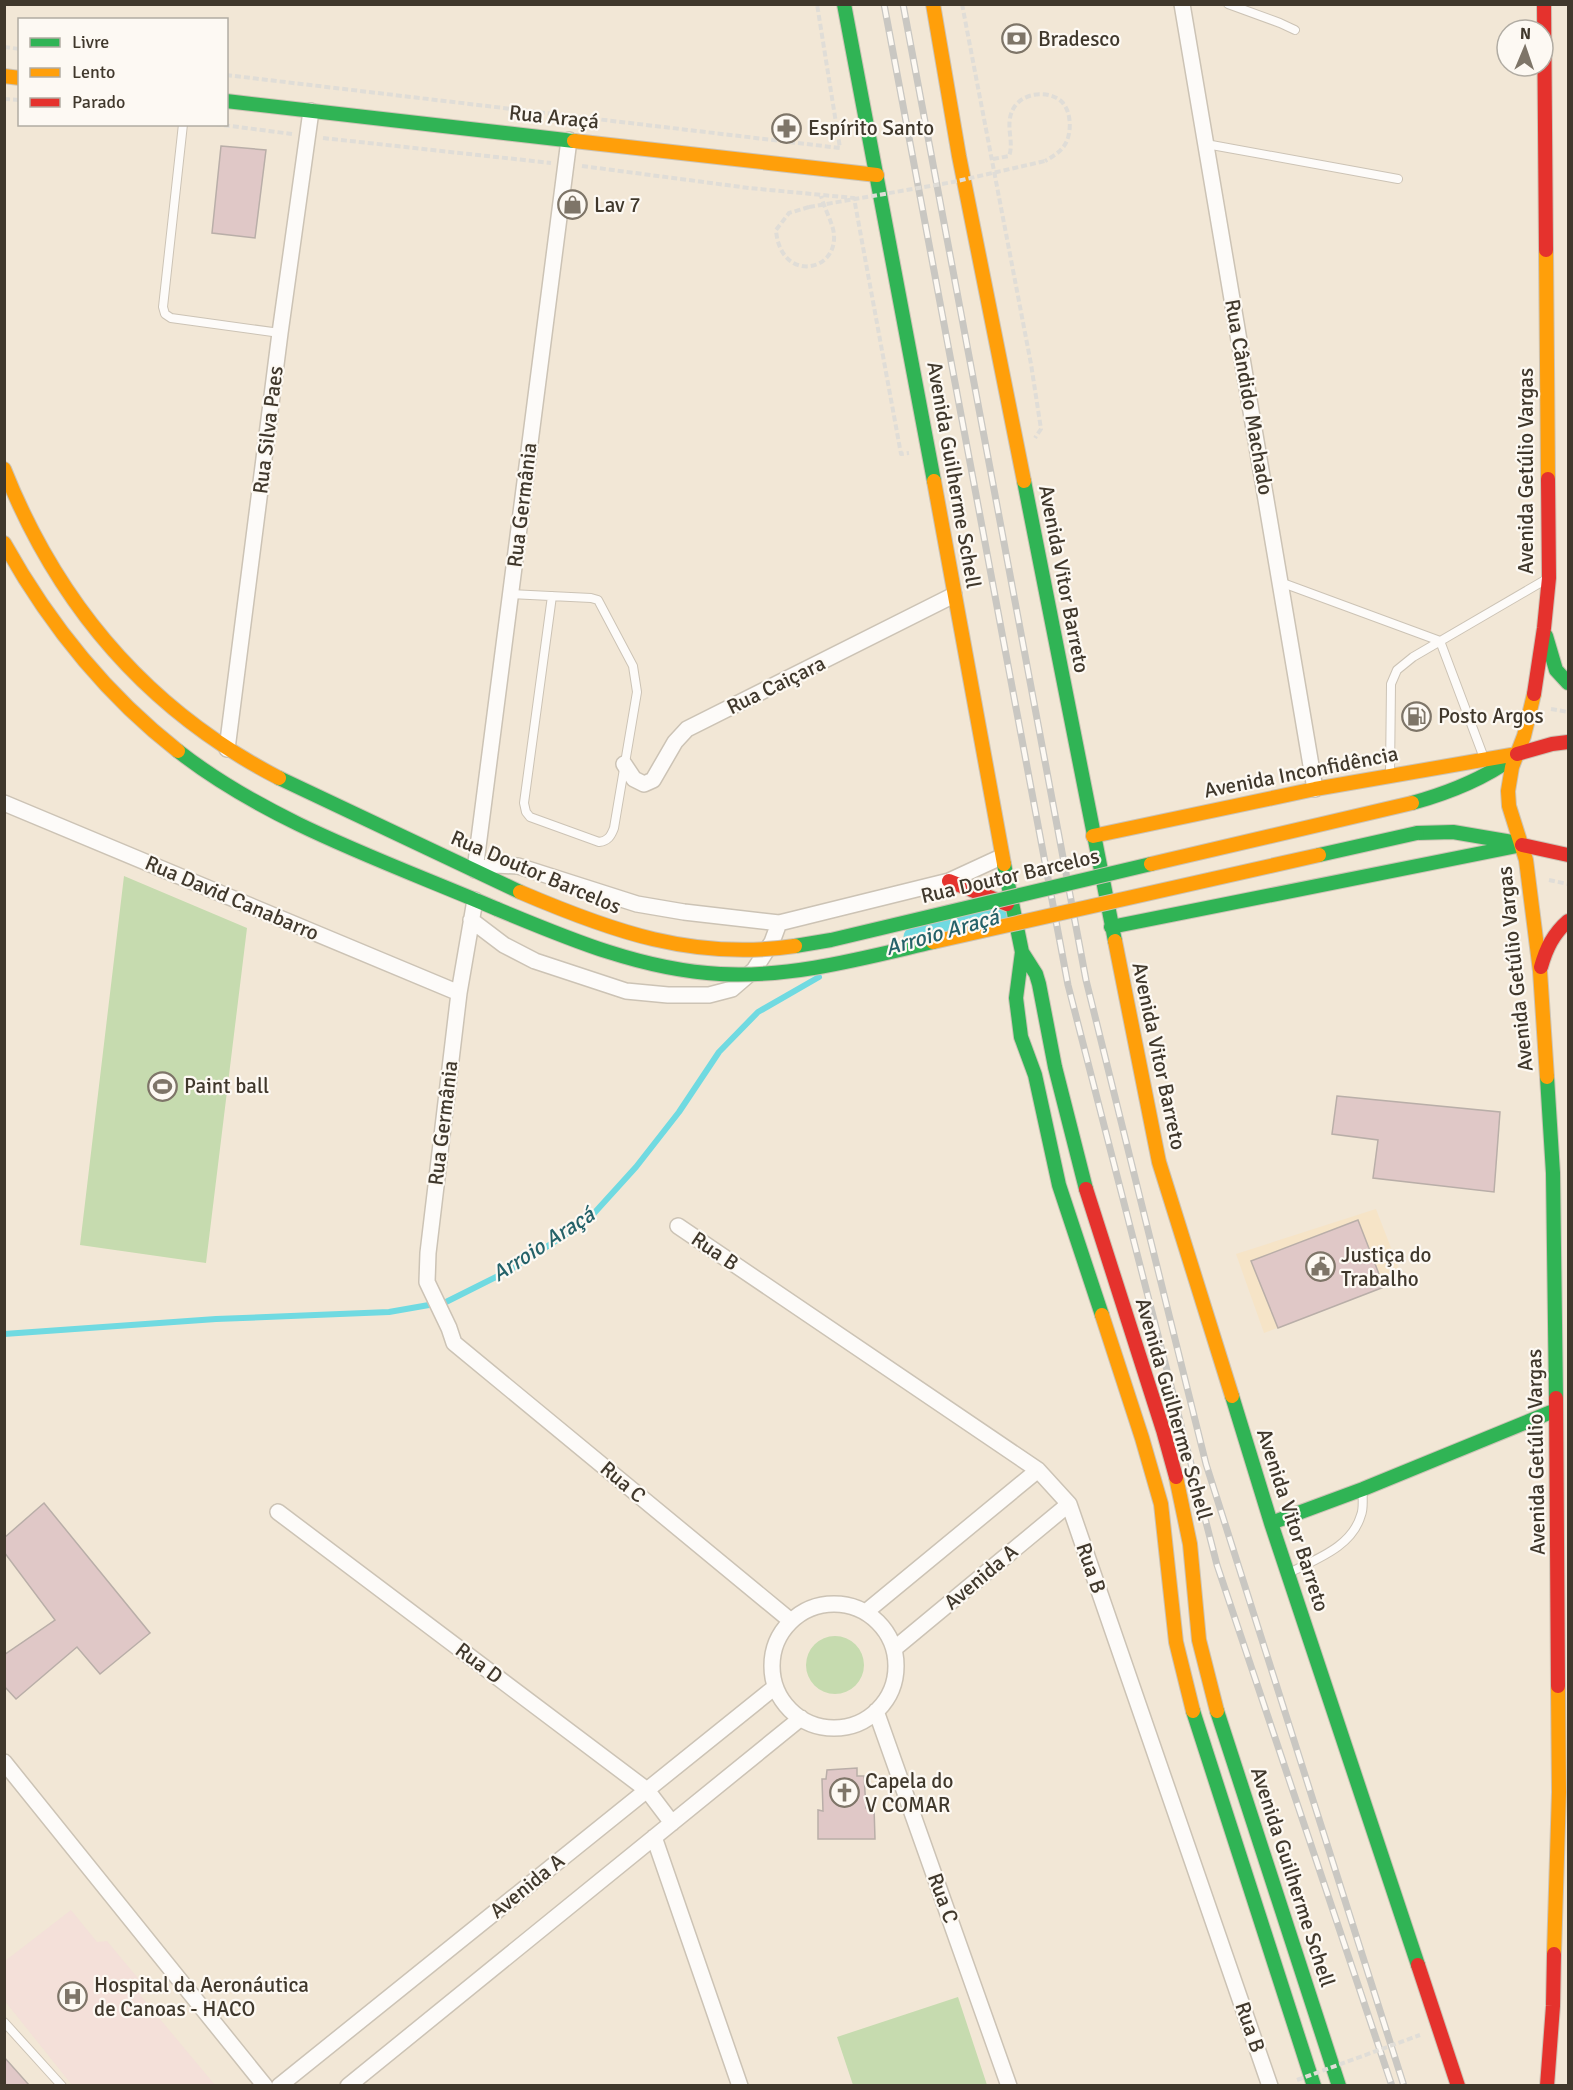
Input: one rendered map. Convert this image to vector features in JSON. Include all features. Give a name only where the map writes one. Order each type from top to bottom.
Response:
[{"type":"main road","name":"Avenida Guilherme Schell","points":[[844,4],[1011,906],[1022,952],[1036,974],[1055,1067],[1083,1181],[1163,1430],[1181,1497],[1190,1544],[1199,1640],[1216,1707],[1339,2085]]},
{"type":"main road","name":"Avenida Vitor Barreto","points":[[933,4],[959,156],[1159,1162],[1271,1523],[1458,2085]]},
{"type":"main road","name":"Avenida Getúlio Vargas","points":[[1544,4],[1548,578],[1544,628],[1528,723],[1509,779],[1509,806],[1527,868],[1540,972],[1553,1173],[1559,1792],[1553,2006],[1547,2085]]},
{"type":"main road","name":"Rua Araçá","points":[[228,101],[877,175]]},
{"type":"main road","name":"Rua Doutor Barcelos","points":[[4,469],[31,530],[84,616],[120,658],[193,724],[227,749],[288,783],[520,892],[623,933],[714,951],[773,950],[831,940],[1412,803]]},
{"type":"main road","points":[[4,543],[32,592],[65,639],[102,683],[149,727],[221,781],[280,814],[475,900],[617,956],[670,967],[720,974],[775,973],[836,964],[1430,831],[1458,832],[1569,855]]},
{"type":"main road","points":[[1544,628],[1556,670],[1569,683]]},
{"type":"main road","name":"Avenida Inconfidência","points":[[1093,836],[1316,789],[1517,754],[1552,744],[1569,742]]},
{"type":"main road","name":"Avenida Inconfidência","points":[[1412,803],[1439,796],[1479,780],[1517,754]]},
{"type":"main road","points":[[1111,927],[1521,845]]},
{"type":"main road","points":[[949,881],[1011,906]]},
{"type":"main road","points":[[1540,972],[1550,941],[1557,931],[1569,921]]},
{"type":"main road","name":"Avenida Guilherme Schell","points":[[1022,952],[1017,978],[1021,1037],[1035,1075],[1059,1185],[1142,1438],[1161,1504],[1176,1642],[1193,1711],[1314,2085]]},
{"type":"main road","points":[[1271,1523],[1363,1489],[1556,1410]]},
{"type":"street","name":"Rua Cândido Machado","points":[[1182,4],[1316,789]]},
{"type":"street","name":"Rua Silva Paes","points":[[227,749],[311,111]]},
{"type":"street","name":"Rua Germânia","points":[[475,870],[569,140]]},
{"type":"street","name":"Rua Caiçara","points":[[624,764],[634,779],[644,783],[653,780],[675,742],[687,729],[954,595]]},
{"type":"street","name":"Rua David Canabarro","points":[[4,803],[459,993]]},
{"type":"street","points":[[475,870],[495,865],[518,866],[637,904],[779,923],[949,881],[1001,857]]},
{"type":"street","name":"Rua Germânia","points":[[454,1343],[427,1282],[428,1253],[459,993],[475,900]]},
{"type":"street","points":[[471,920],[504,945],[535,961],[626,991],[668,995],[709,995],[732,989],[754,970],[772,942],[779,923]]},
{"type":"street","name":"Rua B","points":[[678,1226],[1038,1470],[1069,1504],[1270,2085]]},
{"type":"street","name":"Rua C","points":[[454,1343],[791,1621]]},
{"type":"street","points":[[867,1611],[1038,1470]]},
{"type":"street","name":"Avenida A","points":[[894,1649],[1069,1504]]},
{"type":"street","name":"Rua D","points":[[278,1512],[647,1790],[672,1823]]},
{"type":"street","points":[[839,1604],[867,1611],[885,1631],[894,1649],[896,1666],[894,1682],[887,1698],[876,1711],[860,1722],[840,1727],[820,1726],[801,1718],[786,1705],[775,1687],[772,1670],[773,1652],[780,1635],[791,1621],[805,1611],[822,1605],[839,1604]]},
{"type":"street","name":"Avenida A","points":[[279,2085],[775,1687]]},
{"type":"street","name":"Rua C","points":[[876,1711],[1009,2085]]},
{"type":"street","name":"Avenida A","points":[[348,2085],[801,1718]]},
{"type":"street","points":[[4,1762],[265,2085]]},
{"type":"street","points":[[654,1837],[741,2085]]},
{"type":"lane","points":[[1228,4],[1295,30]]},
{"type":"lane","points":[[183,126],[163,307],[165,314],[171,318],[280,333]]},
{"type":"lane","points":[[1206,144],[1398,179]]},
{"type":"lane","points":[[1390,776],[1391,684],[1397,669],[1413,657],[1548,578]]},
{"type":"lane","points":[[1280,582],[1440,641],[1484,760]]},
{"type":"lane","points":[[510,594],[552,596],[591,598],[598,600],[633,666],[637,692],[614,828],[610,837],[604,842],[599,843],[530,817],[524,803],[552,596]]},
{"type":"lane","points":[[1288,1574],[1335,1549],[1354,1532],[1362,1513],[1363,1489]]},
{"type":"lane","points":[[4,2022],[62,2085]]},
{"type":"path","points":[[228,75],[840,148],[817,4]]},
{"type":"path","points":[[962,4],[1032,364],[1041,429],[1020,462]]},
{"type":"path","points":[[821,196],[826,214],[834,234],[831,253],[825,260],[806,267],[795,265],[781,253],[776,231],[789,213],[809,207],[953,182],[1045,161],[1056,155],[1065,145],[1069,133],[1067,111],[1061,101],[1044,94],[1021,99],[1014,106],[1010,117],[1009,137],[1012,148],[1009,156],[993,159]]},
{"type":"path","points":[[228,126],[821,196],[854,198],[901,454]]},
{"type":"path","points":[[1297,2080],[1420,2035]]},
{"type":"shaded area","name":"Justiça do Trabalho","points":[[1376,1209],[1403,1279],[1264,1333],[1236,1254]]},
{"type":"shaded area","name":"Hospital da Aeronáutica de Canoas - HACO","points":[[71,1910],[97,1942],[107,1941],[147,1989],[140,1995],[215,2085],[72,2085],[4,2000],[5,1961]]},
{"type":"green space","name":"Paint ball","points":[[124,876],[247,928],[206,1263],[80,1245]]},
{"type":"green space","points":[[835,1636],[846,1638],[859,1649],[864,1665],[862,1676],[851,1689],[835,1694],[824,1692],[811,1681],[806,1665],[808,1654],[819,1641]]},
{"type":"green space","points":[[958,1997],[987,2085],[853,2085],[837,2037]]},
{"type":"building","points":[[221,146],[266,150],[255,238],[212,233]]},
{"type":"building","points":[[1337,1096],[1500,1112],[1494,1192],[1373,1178],[1378,1140],[1332,1134]]},
{"type":"building","name":"Justiça do Trabalho","points":[[1358,1220],[1384,1287],[1278,1328],[1251,1261]]},
{"type":"building","points":[[44,1503],[150,1633],[100,1674],[77,1647],[16,1699],[4,1686],[4,1655],[55,1620],[4,1552],[4,1538]]},
{"type":"building","name":"Capela do V COMAR","points":[[857,1768],[857,1776],[864,1776],[866,1808],[874,1807],[875,1839],[818,1839],[818,1810],[823,1811],[822,1779],[826,1779],[827,1770]]},
{"type":"building","points":[[4,2057],[29,2085],[4,2085]]},
{"type":"waterway","name":"Arroio Araçá","points":[[914,937],[1009,912]]},
{"type":"waterway","name":"Arroio Araçá","points":[[4,1334],[216,1319],[389,1312],[446,1302],[510,1270],[587,1221],[636,1167],[679,1112],[719,1052],[758,1012],[819,977]]},
{"type":"railway","points":[[884,4],[1068,985],[1217,1565],[1392,2086]]},
{"type":"railway","points":[[903,4],[1086,980],[1206,1464],[1404,2086]]},
{"type":"traffic: fast","points":[[844,4],[934,481]]},
{"type":"traffic: fast","points":[[228,101],[574,141]]},
{"type":"traffic: fast","points":[[1024,481],[1115,941]]},
{"type":"traffic: fast","points":[[1546,636],[1556,670],[1568,683]]},
{"type":"traffic: fast","points":[[178,751],[214,777],[291,821],[373,858],[497,909]]},
{"type":"traffic: fast","points":[[1412,803],[1464,785],[1512,758]]},
{"type":"traffic: fast","points":[[279,778],[520,892]]},
{"type":"traffic: fast","points":[[1417,833],[1453,832],[1512,842]]},
{"type":"traffic: fast","points":[[1319,855],[1417,833]]},
{"type":"traffic: fast","points":[[1111,927],[1522,845]]},
{"type":"traffic: fast","points":[[1004,864],[1022,952],[1036,974],[1039,984],[1055,1067],[1086,1189]]},
{"type":"traffic: fast","points":[[795,946],[831,940],[1151,864]]},
{"type":"traffic: fast","points":[[497,909],[579,942],[634,960],[720,974],[774,973],[828,966],[933,942]]},
{"type":"traffic: fast","points":[[1022,952],[1016,998],[1021,1037],[1035,1075],[1059,1185],[1102,1315]]},
{"type":"traffic: fast","points":[[1547,1077],[1553,1173],[1556,1398]]},
{"type":"traffic: fast","points":[[1232,1396],[1271,1523],[1418,1965]]},
{"type":"traffic: fast","points":[[1271,1523],[1363,1489],[1556,1410]]},
{"type":"traffic: fast","points":[[1193,1711],[1314,2086]]},
{"type":"traffic: fast","points":[[1217,1711],[1339,2086]]},
{"type":"traffic: slow","points":[[933,4],[959,156],[1024,481]]},
{"type":"traffic: slow","points":[[4,76],[18,78]]},
{"type":"traffic: slow","points":[[574,141],[877,175]]},
{"type":"traffic: slow","points":[[1546,250],[1548,479]]},
{"type":"traffic: slow","points":[[4,469],[26,519],[51,565],[80,609],[113,649],[149,687],[189,721],[232,751],[279,778]]},
{"type":"traffic: slow","points":[[934,481],[1004,864]]},
{"type":"traffic: slow","points":[[4,543],[40,602],[80,656],[126,706],[178,751]]},
{"type":"traffic: slow","points":[[1534,694],[1524,736],[1512,767],[1508,791],[1509,806],[1526,860],[1540,971],[1547,1077]]},
{"type":"traffic: slow","points":[[1093,836],[1315,789],[1517,754]]},
{"type":"traffic: slow","points":[[1151,864],[1412,803]]},
{"type":"traffic: slow","points":[[933,942],[1319,855]]},
{"type":"traffic: slow","points":[[520,892],[620,930],[688,946],[758,950],[795,946]]},
{"type":"traffic: slow","points":[[1115,941],[1159,1162],[1232,1396]]},
{"type":"traffic: slow","points":[[1102,1315],[1161,1504],[1176,1642],[1193,1711]]},
{"type":"traffic: slow","points":[[1176,1477],[1190,1544],[1199,1640],[1217,1711]]},
{"type":"traffic: slow","points":[[1554,1954],[1559,1792],[1558,1686]]},
{"type":"traffic: jam","points":[[1544,4],[1546,250]]},
{"type":"traffic: jam","points":[[1534,694],[1549,578],[1548,479]]},
{"type":"traffic: jam","points":[[1517,754],[1568,742]]},
{"type":"traffic: jam","points":[[1522,845],[1568,855]]},
{"type":"traffic: jam","points":[[949,881],[1007,904]]},
{"type":"traffic: jam","points":[[1541,967],[1551,942],[1568,921]]},
{"type":"traffic: jam","points":[[1086,1189],[1176,1477]]},
{"type":"traffic: jam","points":[[1556,1398],[1558,1686]]},
{"type":"traffic: jam","points":[[1547,2086],[1554,1954]]},
{"type":"traffic: jam","points":[[1418,1965],[1458,2086]]},
{"type":"place","name":"Bradesco","points":[[1017,39]]},
{"type":"place","name":"Espírito Santo","points":[[787,128]]},
{"type":"place","name":"Lav 7","points":[[573,205]]},
{"type":"place","name":"Posto Argos","points":[[1417,716]]},
{"type":"place","name":"Paint ball","points":[[163,1086]]},
{"type":"place","name":"Justiça do Trabalho","points":[[1320,1267]]},
{"type":"place","name":"Capela do V COMAR","points":[[844,1793]]},
{"type":"place","name":"Hospital da Aeronáutica de Canoas - HACO","points":[[73,1997]]}]
